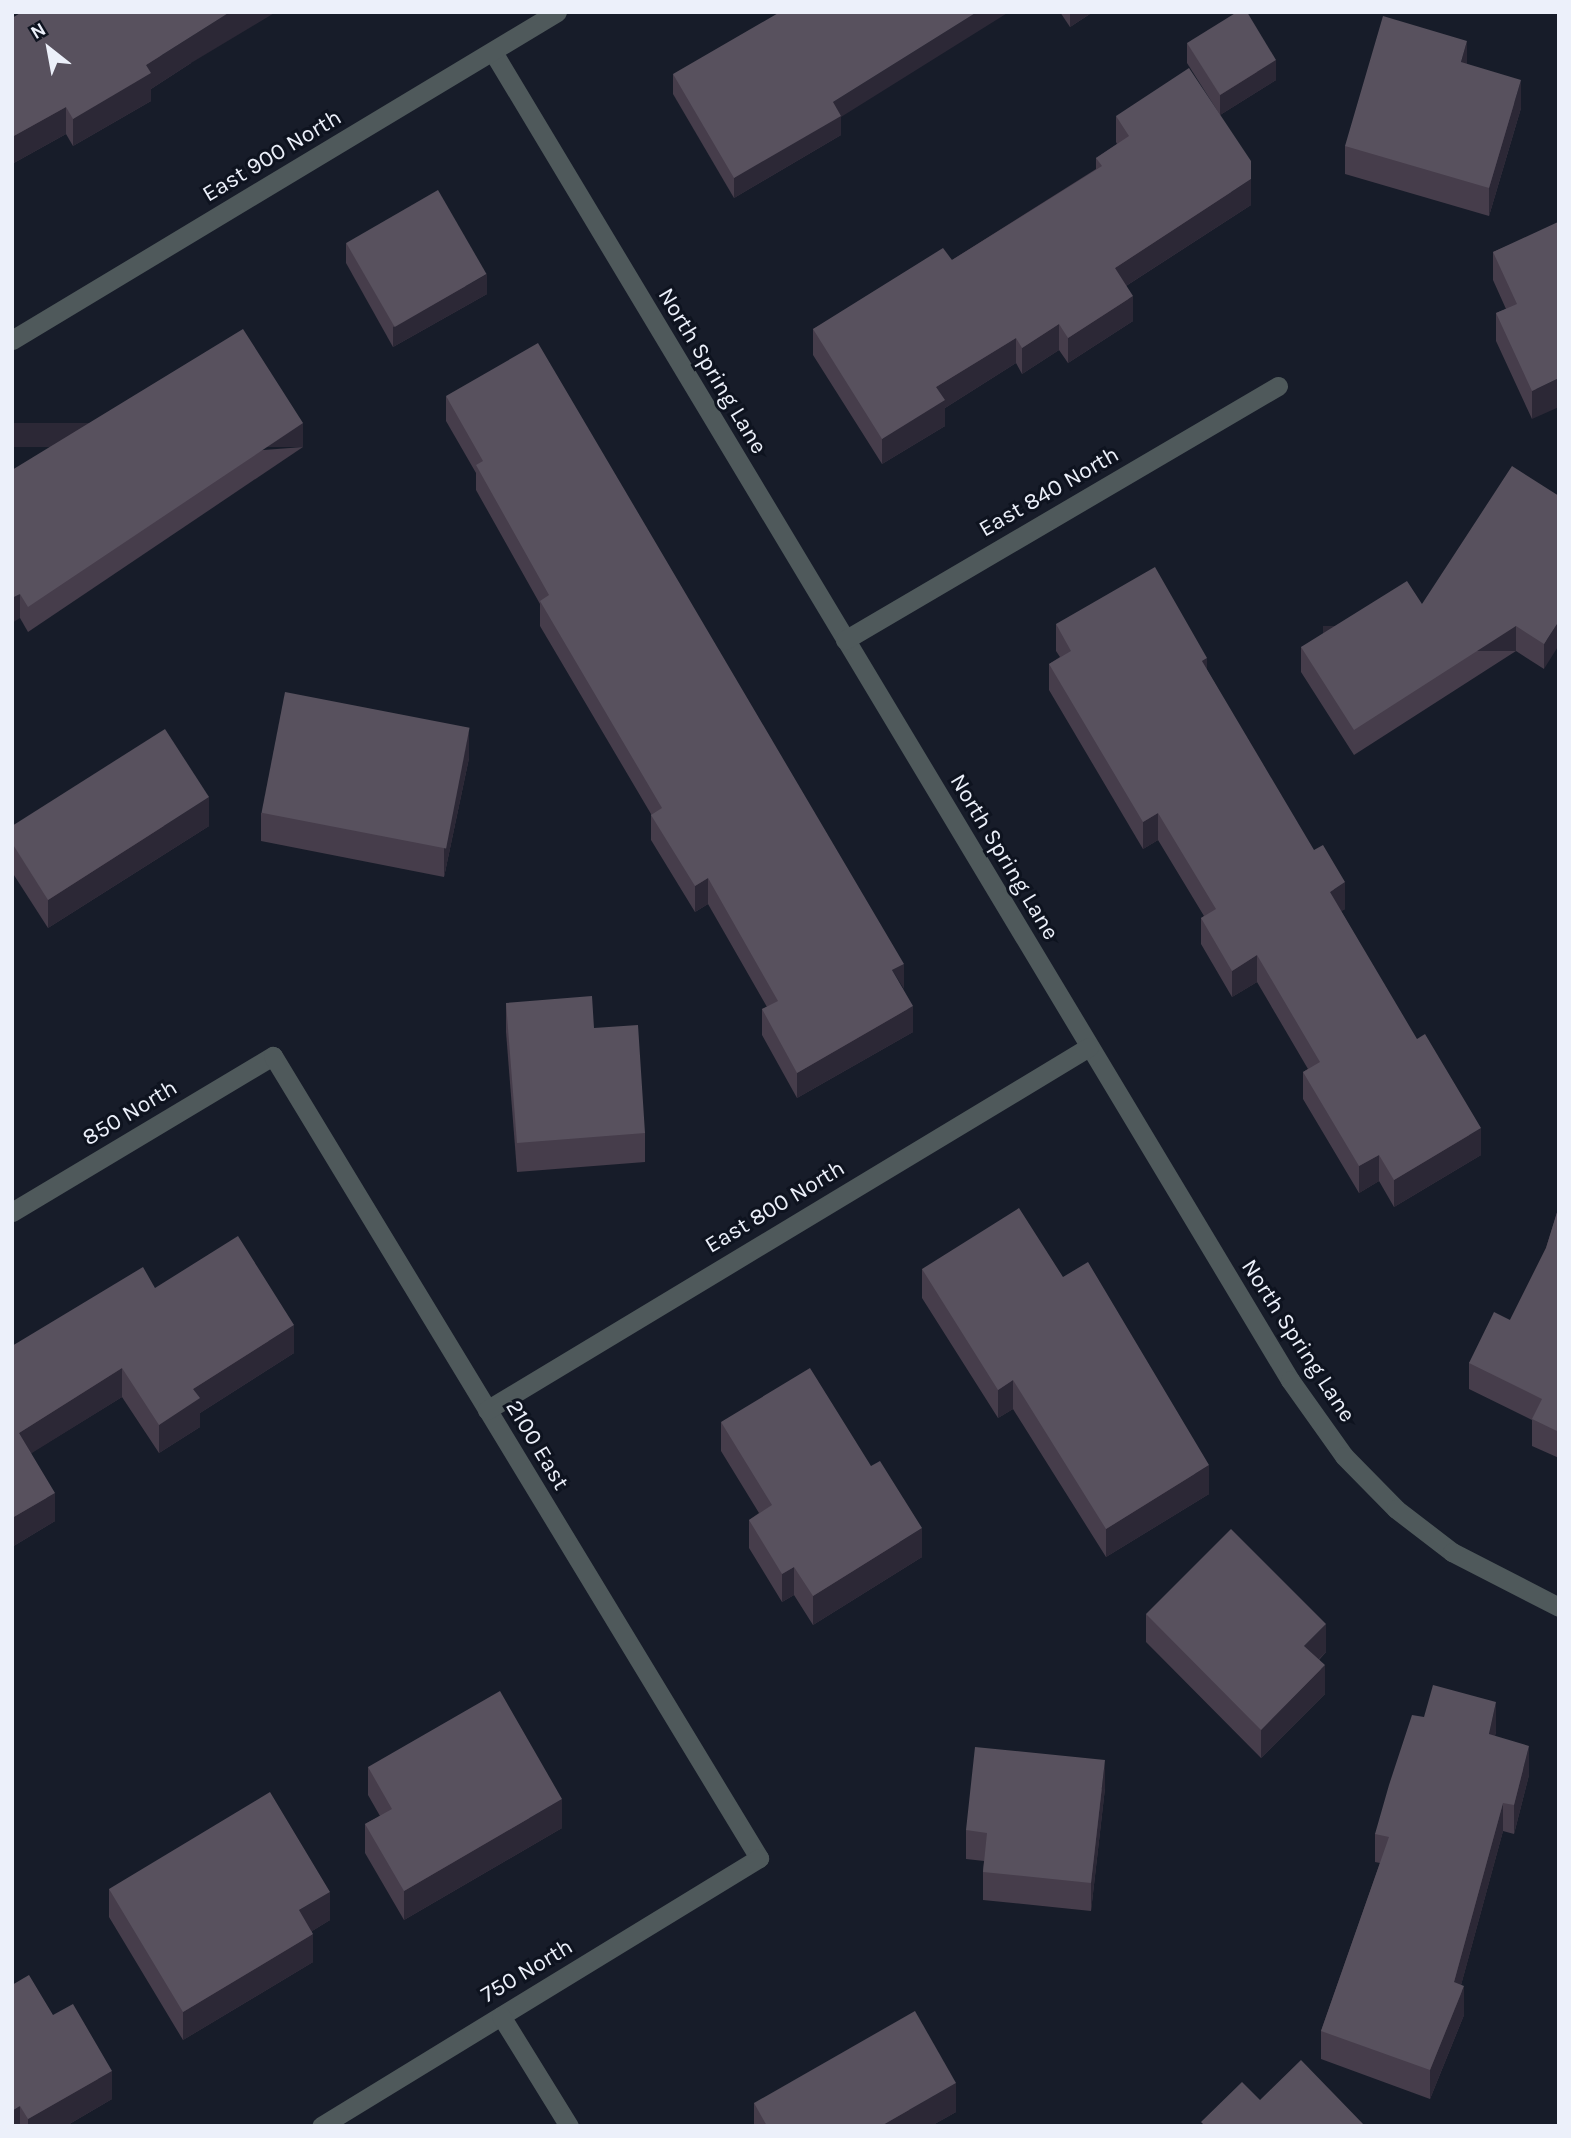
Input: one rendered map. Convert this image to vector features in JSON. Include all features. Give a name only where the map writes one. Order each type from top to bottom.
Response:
[{"type":"street","name":"East 900 North","points":[[12,341],[557,12]]},
{"type":"street","name":"North Spring Lane","points":[[493,52],[1290,1380],[1344,1456],[1452,1552],[1559,1606]]},
{"type":"street","name":"East 840 North","points":[[845,640],[1278,386]]},
{"type":"street","name":"East 800 North","points":[[487,1410],[1089,1046]]},
{"type":"street","name":"2100 East","points":[[273,1056],[759,1858]]},
{"type":"street","name":"850 North","points":[[12,1212],[273,1056]]},
{"type":"street","name":"750 North","points":[[321,2126],[759,1858]]},
{"type":"street","points":[[501,2016],[569,2126]]},
{"type":"building","points":[[22,12],[230,12],[146,65],[151,73],[73,119],[66,107],[12,137],[12,18]]},
{"type":"building","points":[[780,12],[977,12],[833,102],[841,116],[734,178],[673,74]]},
{"type":"building","points":[[1237,12],[1247,12],[1276,60],[1220,95],[1187,43]]},
{"type":"building","points":[[1383,16],[1467,41],[1461,62],[1521,80],[1489,188],[1345,146]]},
{"type":"building","points":[[1189,68],[1251,161],[1251,179],[1115,268],[1133,296],[1068,338],[1059,324],[1022,348],[1016,338],[936,387],[945,400],[882,439],[813,329],[943,248],[952,260],[1102,166],[1096,158],[1129,136],[1116,116]]},
{"type":"building","points":[[438,190],[486,274],[395,327],[346,243]]},
{"type":"building","points":[[1558,222],[1559,378],[1532,391],[1496,313],[1517,304],[1493,252]]},
{"type":"building","points":[[243,329],[303,423],[28,607],[20,594],[12,598],[12,470]]},
{"type":"building","points":[[538,343],[904,964],[892,970],[913,1006],[797,1073],[762,1009],[778,1001],[708,878],[695,886],[651,815],[662,808],[540,601],[549,595],[476,465],[483,461],[446,396]]},
{"type":"building","points":[[1512,466],[1559,496],[1559,621],[1544,644],[1516,626],[1354,730],[1301,647],[1407,581],[1422,604]]},
{"type":"building","points":[[1155,567],[1207,658],[1202,661],[1314,850],[1323,845],[1345,882],[1330,892],[1417,1039],[1425,1034],[1481,1128],[1394,1180],[1379,1155],[1359,1166],[1303,1072],[1320,1062],[1257,955],[1232,971],[1201,918],[1216,909],[1158,813],[1143,822],[1049,664],[1071,651],[1056,624]]},
{"type":"building","points":[[285,692],[470,728],[446,849],[262,813]]},
{"type":"building","points":[[165,729],[209,797],[48,900],[12,843],[12,826]]},
{"type":"building","points":[[592,996],[594,1028],[638,1025],[645,1133],[517,1143],[506,1003]]},
{"type":"building","points":[[1559,1206],[1559,1432],[1532,1419],[1542,1399],[1469,1363],[1494,1312],[1510,1320],[1546,1248]]},
{"type":"building","points":[[1019,1208],[1063,1277],[1088,1262],[1209,1465],[1106,1529],[1013,1380],[998,1390],[922,1269]]},
{"type":"building","points":[[238,1236],[294,1325],[193,1389],[200,1398],[159,1425],[122,1368],[19,1433],[55,1493],[12,1518],[12,1346],[143,1267],[155,1288]]},
{"type":"building","points":[[810,1368],[871,1466],[880,1461],[922,1528],[813,1596],[794,1567],[782,1574],[749,1520],[772,1505],[721,1422]]},
{"type":"building","points":[[1231,1529],[1326,1624],[1304,1646],[1325,1665],[1261,1730],[1146,1614]]},
{"type":"building","points":[[1433,1685],[1496,1702],[1489,1734],[1529,1746],[1514,1805],[1503,1803],[1454,1982],[1464,1986],[1430,2070],[1321,2031],[1389,1837],[1375,1834],[1389,1785],[1412,1715],[1424,1717]]},
{"type":"building","points":[[500,1691],[562,1799],[404,1891],[365,1824],[392,1809],[368,1767]]},
{"type":"building","points":[[975,1747],[1105,1760],[1091,1883],[983,1872],[987,1833],[966,1830]]},
{"type":"building","points":[[270,1792],[330,1892],[299,1910],[313,1934],[183,2012],[109,1889]]},
{"type":"building","points":[[29,1975],[53,2015],[73,2004],[112,2071],[28,2119],[20,2106],[12,2111],[12,1985]]},
{"type":"building","points":[[915,2011],[956,2083],[881,2126],[767,2126],[754,2103]]},
{"type":"building","points":[[1301,2060],[1365,2126],[1205,2126],[1201,2122],[1242,2082],[1260,2100]]}]
